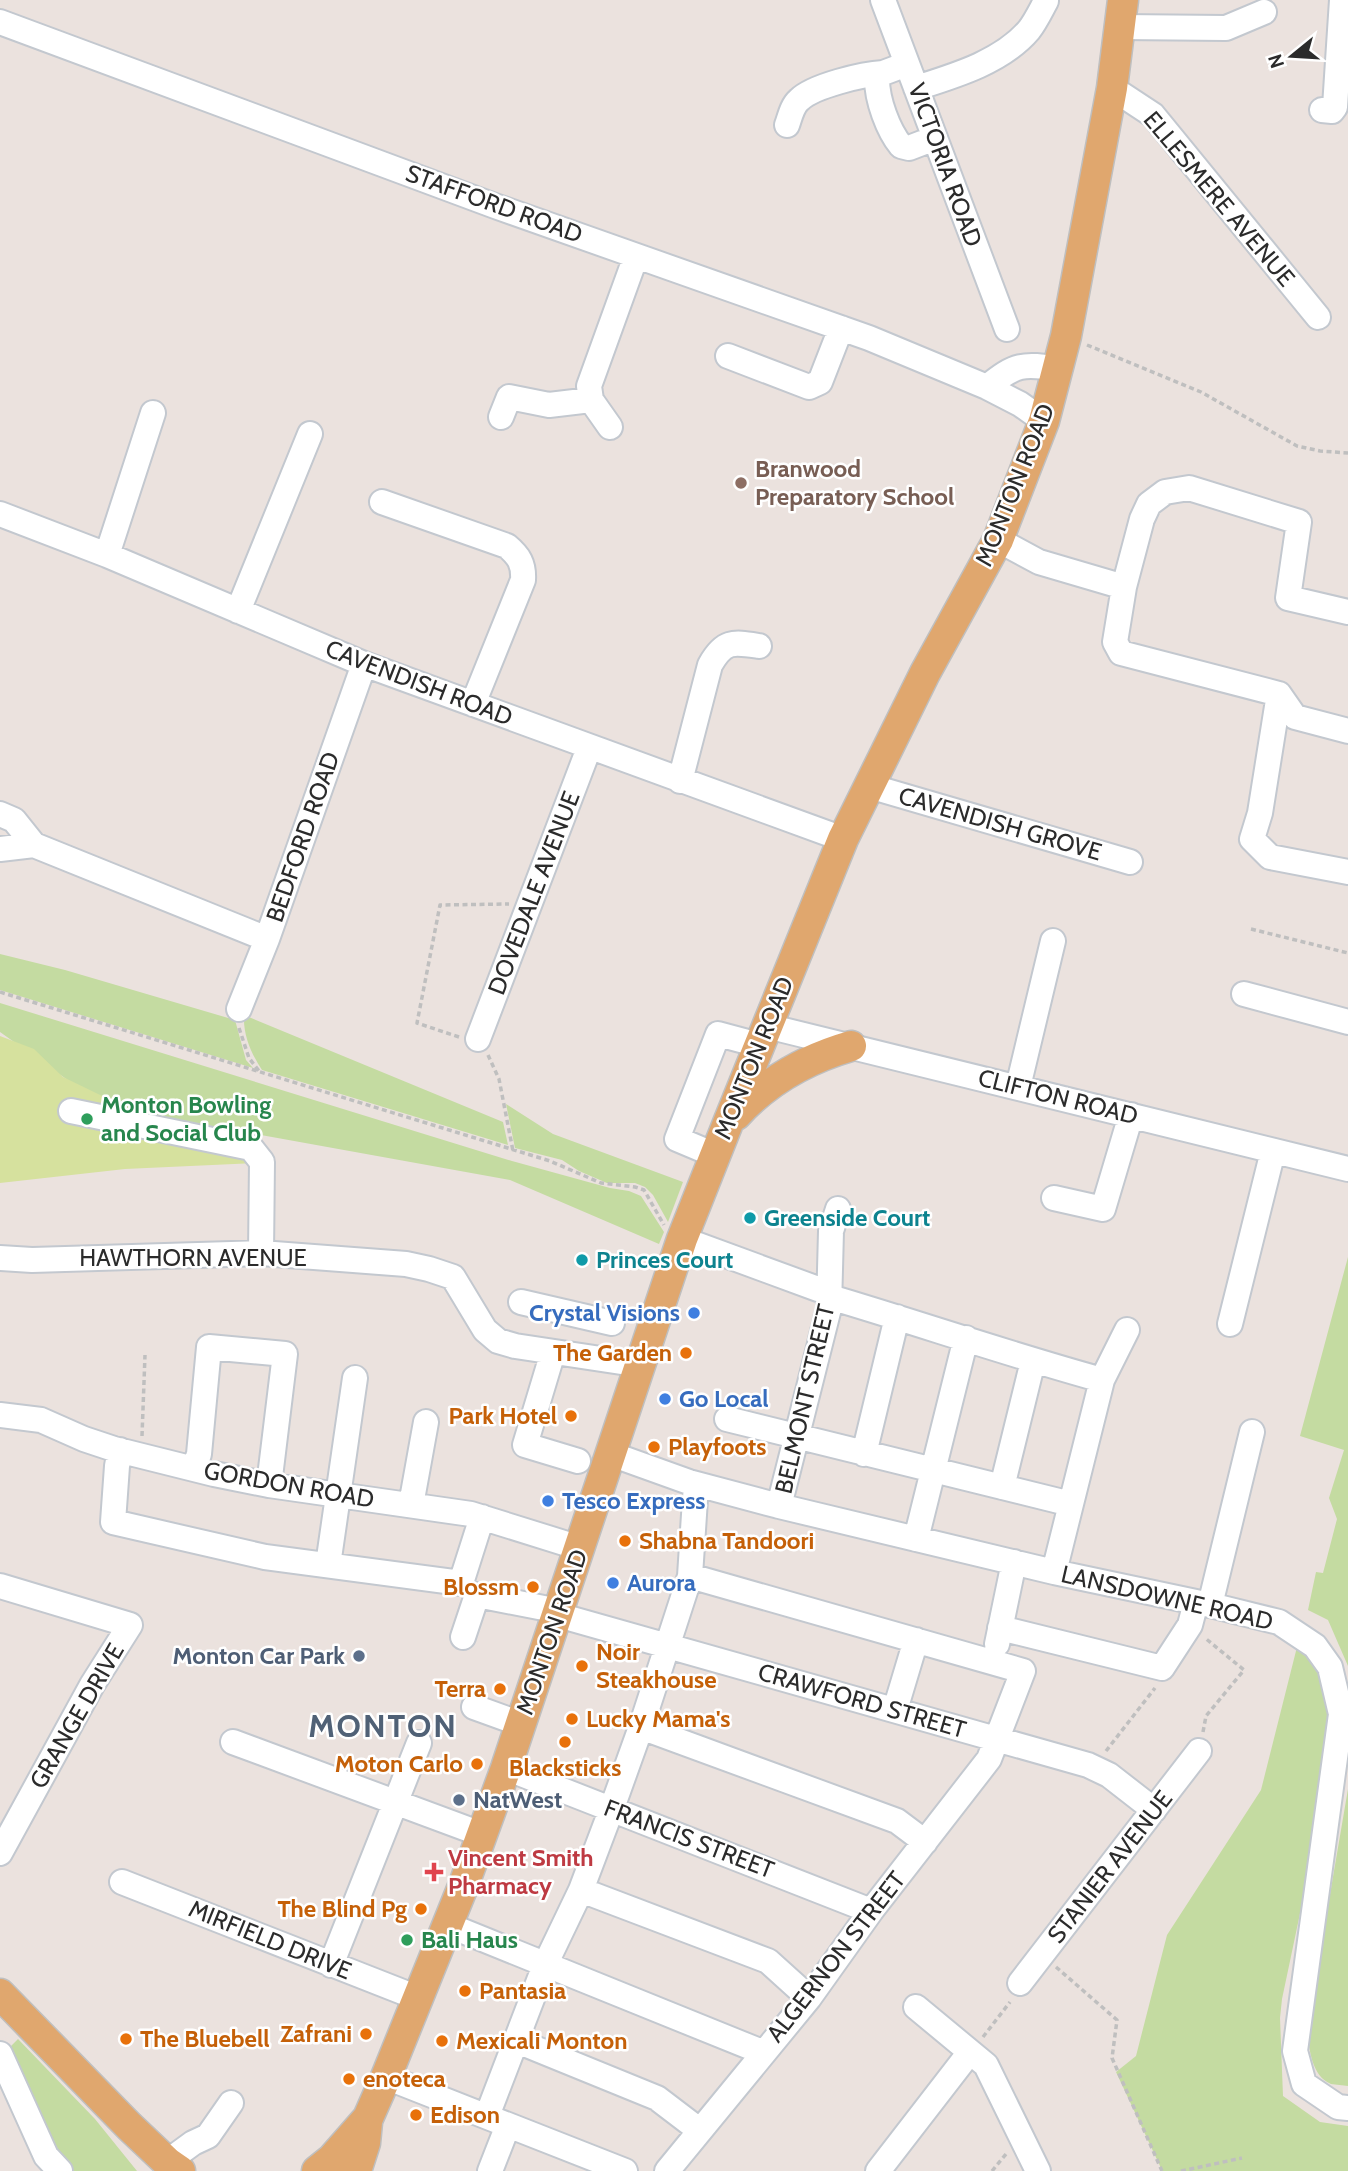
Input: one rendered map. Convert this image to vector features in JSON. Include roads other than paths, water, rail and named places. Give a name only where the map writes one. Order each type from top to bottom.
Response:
[{"type":"main road","name":"MONTON ROAD","points":[[356,2171],[365,2143],[368,2118],[448,1925],[506,1768],[683,1238],[715,1155],[843,839],[920,684],[998,540],[1044,422],[1066,336],[1112,88],[1121,13]]},
{"type":"main road","points":[[728,1123],[753,1097],[790,1070],[815,1057],[851,1046]]},
{"type":"main road","points":[[0,1994],[174,2167]]},
{"type":"main road","name":"MONTON ROAD","points":[[317,2171],[332,2159],[368,2118]]},
{"type":"street","name":"VICTORIA ROAD","points":[[883,0],[1007,330]]},
{"type":"street","points":[[1322,110],[1332,111],[1335,107],[1342,0]]},
{"type":"street","points":[[916,88],[964,73],[999,54],[1028,30],[1046,1]]},
{"type":"street","points":[[1121,13],[1226,28],[1264,12]]},
{"type":"street","name":"STAFFORD ROAD","points":[[0,22],[495,206],[841,328],[987,387],[1020,404],[1044,422]]},
{"type":"street","points":[[907,64],[877,79],[877,90],[895,139],[901,146],[909,148],[935,138]]},
{"type":"street","points":[[787,125],[798,100],[808,94],[856,76],[883,74]]},
{"type":"street","name":"ELLESMERE AVENUE","points":[[1112,88],[1153,115],[1318,317]]},
{"type":"street","points":[[610,427],[591,400],[589,386],[636,256]]},
{"type":"street","points":[[728,356],[809,387],[815,386],[822,377],[841,328]]},
{"type":"street","points":[[987,387],[1006,371],[1030,364],[1059,369]]},
{"type":"street","points":[[501,417],[509,397],[549,405],[591,400]]},
{"type":"street","points":[[107,555],[153,413]]},
{"type":"street","points":[[238,611],[310,434]]},
{"type":"street","points":[[1348,612],[1288,598],[1299,522],[1189,488],[1165,492],[1149,504],[1142,519],[1124,587],[1115,642],[1121,653],[1279,694],[1295,717],[1348,731]]},
{"type":"street","points":[[399,503],[507,546],[516,553],[522,563],[523,580],[473,705]]},
{"type":"street","name":"CAVENDISH ROAD","points":[[0,514],[107,555],[364,664],[680,782],[843,839]]},
{"type":"street","points":[[998,540],[1039,562],[1124,587]]},
{"type":"street","points":[[680,782],[710,665],[726,645],[737,642],[759,646]]},
{"type":"street","name":"BEDFORD ROAD","points":[[239,1009],[267,939],[364,664]]},
{"type":"street","points":[[1279,694],[1260,813],[1252,839],[1270,857],[1348,873]]},
{"type":"street","name":"DOVEDALE AVENUE","points":[[476,1026],[530,904],[589,748]]},
{"type":"street","name":"CAVENDISH GROVE","points":[[869,786],[1130,863]]},
{"type":"street","points":[[0,814],[14,820],[34,845]]},
{"type":"street","points":[[0,849],[34,845],[267,939]]},
{"type":"street","points":[[1018,1087],[1053,941]]},
{"type":"street","points":[[1244,994],[1348,1022]]},
{"type":"street","name":"CLIFTON ROAD","points":[[715,1155],[677,1139],[718,1034],[851,1046],[1348,1169]]},
{"type":"street","points":[[71,1111],[251,1148],[262,1162],[261,1253]]},
{"type":"street","points":[[1054,1198],[1103,1209],[1130,1115]]},
{"type":"street","points":[[1230,1324],[1273,1151]]},
{"type":"street","name":"BELMONT STREET","points":[[779,1506],[830,1308],[831,1231],[838,1209]]},
{"type":"street","points":[[683,1238],[897,1317],[1033,1362],[1102,1380]]},
{"type":"street","name":"HAWTHORN AVENUE","points":[[0,1258],[32,1260],[261,1253],[406,1264],[444,1273],[458,1283],[474,1315],[492,1336],[505,1344],[641,1365]]},
{"type":"street","points":[[520,1301],[612,1322]]},
{"type":"street","points":[[574,1314],[525,1445],[578,1461]]},
{"type":"street","points":[[864,1454],[897,1317]]},
{"type":"street","points":[[1054,1572],[1102,1380],[1127,1330]]},
{"type":"street","points":[[916,1539],[966,1338]]},
{"type":"street","points":[[194,1469],[199,1454],[209,1347],[285,1354],[268,1485]]},
{"type":"street","points":[[1002,1487],[1033,1362]]},
{"type":"street","points":[[328,1565],[355,1378]]},
{"type":"street","name":"GORDON ROAD","points":[[0,1415],[41,1420],[84,1439],[194,1469],[268,1485],[482,1517],[580,1548]]},
{"type":"street","points":[[727,1419],[1071,1504]]},
{"type":"street","points":[[411,1505],[426,1422]]},
{"type":"street","points":[[1000,1628],[1162,1668],[1203,1603],[1252,1432]]},
{"type":"street","points":[[131,1453],[117,1466],[113,1522],[265,1557],[461,1583],[482,1517]]},
{"type":"street","name":"LANSDOWNE ROAD","points":[[611,1454],[696,1484],[779,1506],[1014,1563],[1279,1622],[1315,1646],[1330,1667],[1341,1714],[1295,2052],[1304,2084],[1338,2107],[1348,2108]]},
{"type":"street","points":[[490,2171],[498,2121],[517,2041],[545,1965],[581,1890],[612,1808],[642,1727],[690,1576],[696,1484]]},
{"type":"street","points":[[690,1576],[993,1662],[1014,1563]]},
{"type":"street","name":"GRANGE DRIVE","points":[[0,1586],[130,1625],[92,1685],[0,1853]]},
{"type":"street","name":"CRAWFORD STREET","points":[[463,1637],[477,1595],[559,1613],[1096,1768],[1117,1780],[1154,1810]]},
{"type":"street","points":[[895,1710],[916,1640]]},
{"type":"street","name":"ALGERNON STREET","points":[[667,2171],[809,1998],[871,1911],[989,1759],[1023,1671],[993,1662]]},
{"type":"street","points":[[474,1707],[521,1724]]},
{"type":"street","points":[[642,1727],[897,1821],[925,1842]]},
{"type":"street","points":[[233,1742],[481,1834]]},
{"type":"street","points":[[331,1965],[419,1743]]},
{"type":"street","name":"STANIER AVENUE","points":[[1020,1983],[1199,1751]]},
{"type":"street","name":"FRANCIS STREET","points":[[506,1768],[871,1911]]},
{"type":"street","name":"MIRFIELD DRIVE","points":[[122,1882],[418,1998]]},
{"type":"street","points":[[581,1890],[768,1961],[809,1998]]},
{"type":"street","points":[[448,1925],[762,2052]]},
{"type":"street","points":[[916,2007],[986,2065],[1038,2171]]},
{"type":"street","points":[[517,2041],[657,2098],[699,2130]]},
{"type":"street","points":[[878,2171],[970,2052]]},
{"type":"street","points":[[0,2054],[46,2156],[60,2171]]},
{"type":"street","points":[[386,2077],[625,2171]]},
{"type":"street","points":[[174,2167],[193,2143],[208,2136],[231,2103]]},
{"type":"place","name":"Branwood Preparatory School","points":[[741,483]]},
{"type":"place","name":"Monton Bowling and Social Club","points":[[87,1119]]},
{"type":"place","name":"Greenside Court","points":[[750,1218]]},
{"type":"place","name":"Princes Court","points":[[582,1260]]},
{"type":"place","name":"Crystal Visions","points":[[694,1313]]},
{"type":"place","name":"The Garden","points":[[686,1353]]},
{"type":"place","name":"Go Local","points":[[665,1399]]},
{"type":"place","name":"Park Hotel","points":[[571,1416]]},
{"type":"place","name":"Playfoots","points":[[654,1447]]},
{"type":"place","name":"Tesco Express","points":[[548,1501]]},
{"type":"place","name":"Shabna Tandoori","points":[[625,1541]]},
{"type":"place","name":"Aurora","points":[[613,1583]]},
{"type":"place","name":"Blossm","points":[[533,1587]]},
{"type":"place","name":"Monton Car Park","points":[[359,1656]]},
{"type":"place","name":"Noir Steakhouse","points":[[582,1666]]},
{"type":"place","name":"Terra","points":[[500,1689]]},
{"type":"place","name":"Lucky Mama's","points":[[572,1719]]},
{"type":"place","name":"Blacksticks","points":[[565,1742]]},
{"type":"place","name":"Moton Carlo","points":[[477,1764]]},
{"type":"place","name":"NatWest","points":[[459,1800]]},
{"type":"place","name":"Vincent Smith Pharmacy","points":[[434,1872]]},
{"type":"place","name":"The Blind Pg","points":[[421,1909]]},
{"type":"place","name":"Bali Haus","points":[[407,1940]]},
{"type":"place","name":"Pantasia","points":[[465,1991]]},
{"type":"place","name":"Zafrani","points":[[366,2034]]},
{"type":"place","name":"The Bluebell","points":[[126,2039]]},
{"type":"place","name":"Mexicali Monton","points":[[442,2041]]},
{"type":"place","name":"enoteca","points":[[349,2079]]},
{"type":"place","name":"Edison","points":[[416,2115]]},
{"type":"district","name":"MONTON","points":[[383,1726]]}]
